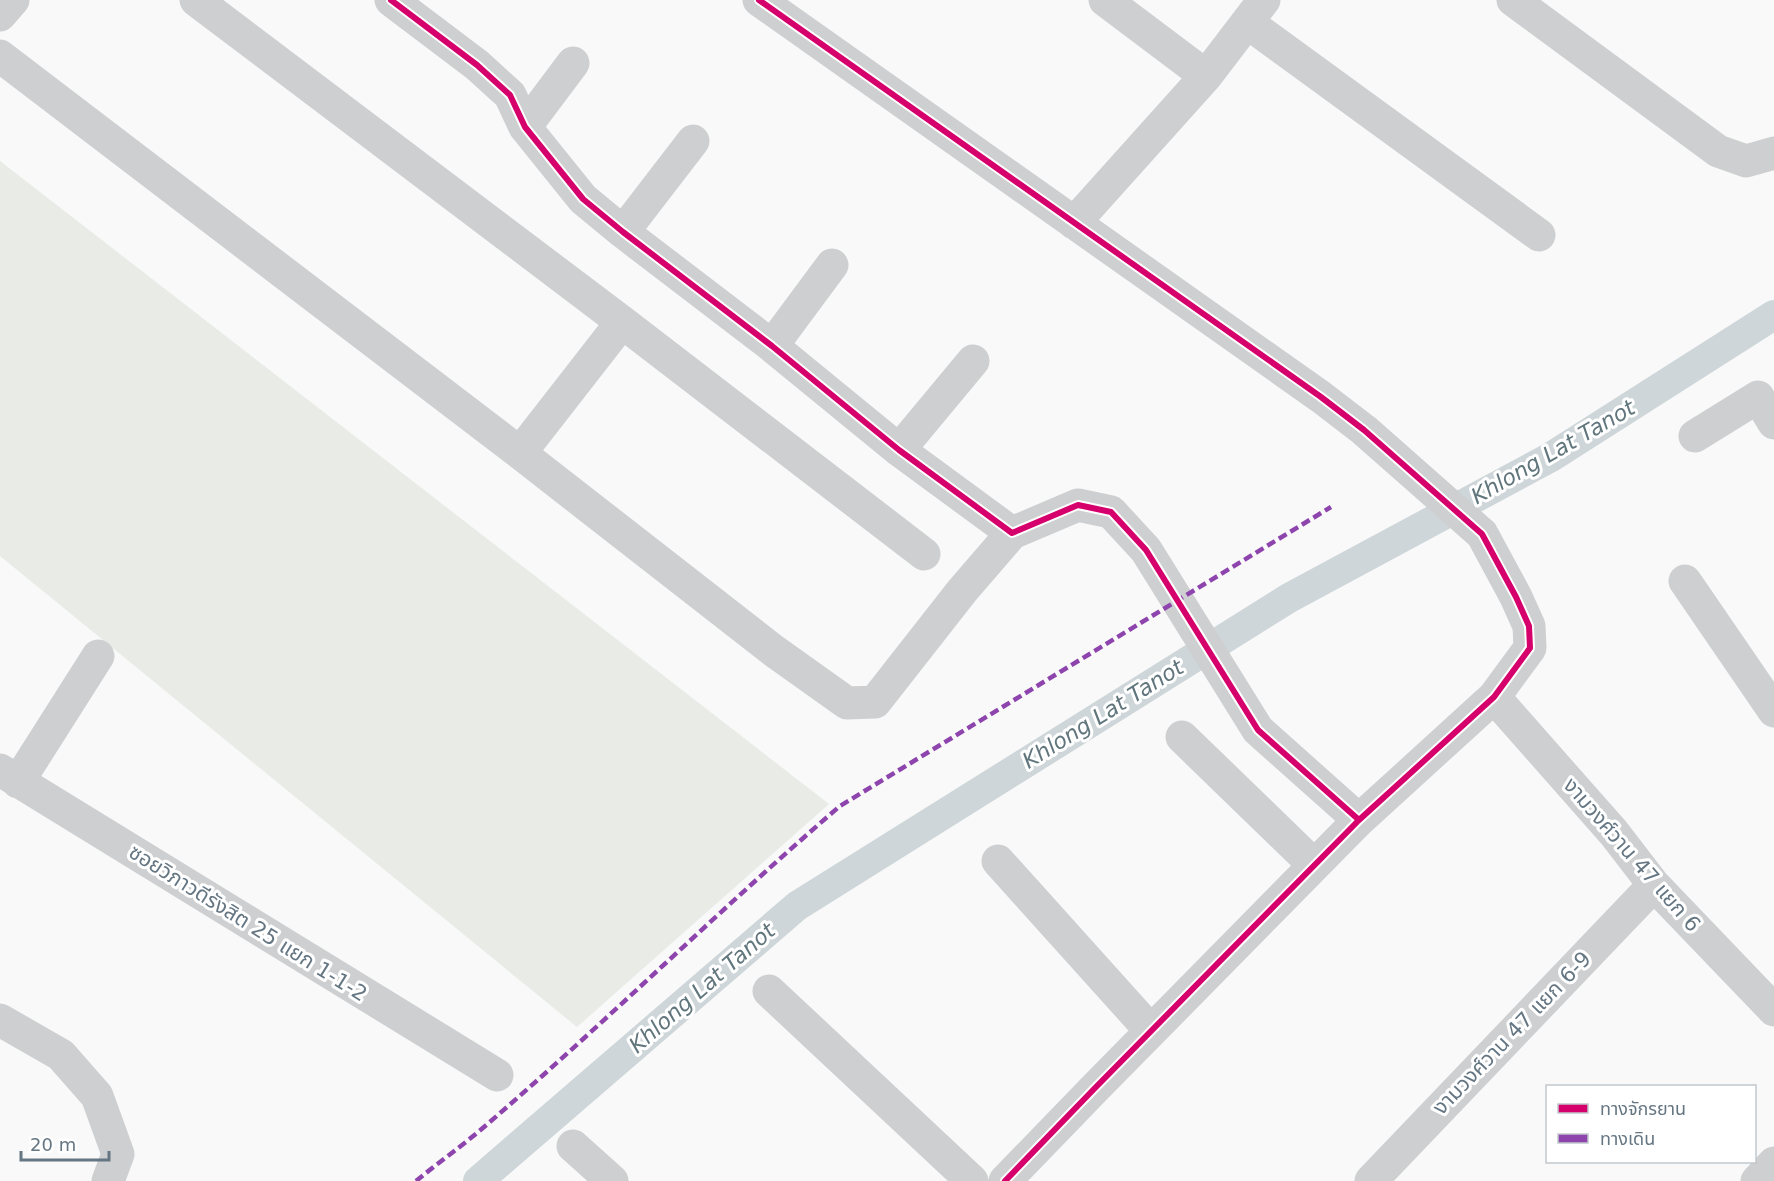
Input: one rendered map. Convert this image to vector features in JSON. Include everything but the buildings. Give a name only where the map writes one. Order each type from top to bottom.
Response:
[{"type":"street","points":[[0,15],[13,0]]},
{"type":"street","points":[[196,0],[924,554]]},
{"type":"street","points":[[391,0],[477,65],[510,95],[525,127],[584,199],[623,232],[772,346],[899,450],[1012,533]]},
{"type":"street","points":[[759,0],[1312,390],[1364,430],[1482,534],[1516,597],[1528,626],[1530,648],[1494,697],[1359,820],[1005,1181]]},
{"type":"street","points":[[1105,0],[1206,76]]},
{"type":"street","points":[[1513,0],[1718,151],[1746,162],[1774,153]]},
{"type":"street","points":[[1074,223],[1206,76],[1256,11],[1539,235]]},
{"type":"street","points":[[0,56],[520,453],[774,651],[847,703],[875,702],[962,591],[1012,533],[1078,505],[1111,512],[1146,550],[1258,730],[1359,820]]},
{"type":"street","points":[[525,127],[573,63]]},
{"type":"street","points":[[623,232],[693,141]]},
{"type":"street","points":[[772,346],[832,265]]},
{"type":"street","points":[[520,453],[622,322]]},
{"type":"street","points":[[899,450],[973,361]]},
{"type":"street","points":[[1695,436],[1758,397],[1774,423]]},
{"type":"street","points":[[1685,581],[1774,711]]},
{"type":"street","points":[[9,776],[98,656]]},
{"type":"street","name":"งามวงศ์วาน 47 แยก 6","points":[[1494,697],[1614,833],[1654,885],[1774,1010]]},
{"type":"street","points":[[1182,737],[1314,865]]},
{"type":"street","name":"ซอยวิภาวดีรังสิต 25 แยก 1-1-2","points":[[9,776],[497,1075]]},
{"type":"street","points":[[998,861],[1151,1031]]},
{"type":"street","name":"งามวงศ์วาน 47 แยก 6-9","points":[[1371,1181],[1654,885]]},
{"type":"street","points":[[769,991],[972,1181]]},
{"type":"street","points":[[0,1020],[61,1055],[97,1096],[118,1154],[108,1181]]},
{"type":"street","points":[[573,1146],[612,1181]]},
{"type":"street","points":[[1757,1181],[1774,1163]]},
{"type":"shaded area","points":[[0,161],[829,804],[577,1027],[0,556]]},
{"type":"waterway","name":"Khlong Lat Tanot","points":[[478,1181],[797,906],[1289,598],[1551,457],[1774,315]]},
{"type":"marked path","points":[[416,1181],[476,1134],[529,1088],[750,885],[840,806],[1331,507]]},
{"type":"cycle path","points":[[391,0],[477,65],[510,95],[525,127],[583,199],[772,346],[899,450],[1012,533],[1078,505],[1111,512],[1146,550],[1258,730],[1359,820]]},
{"type":"cycle path","points":[[759,0],[1321,397],[1364,430],[1482,534],[1529,626],[1530,648],[1494,697],[1359,820],[1005,1181]]}]
